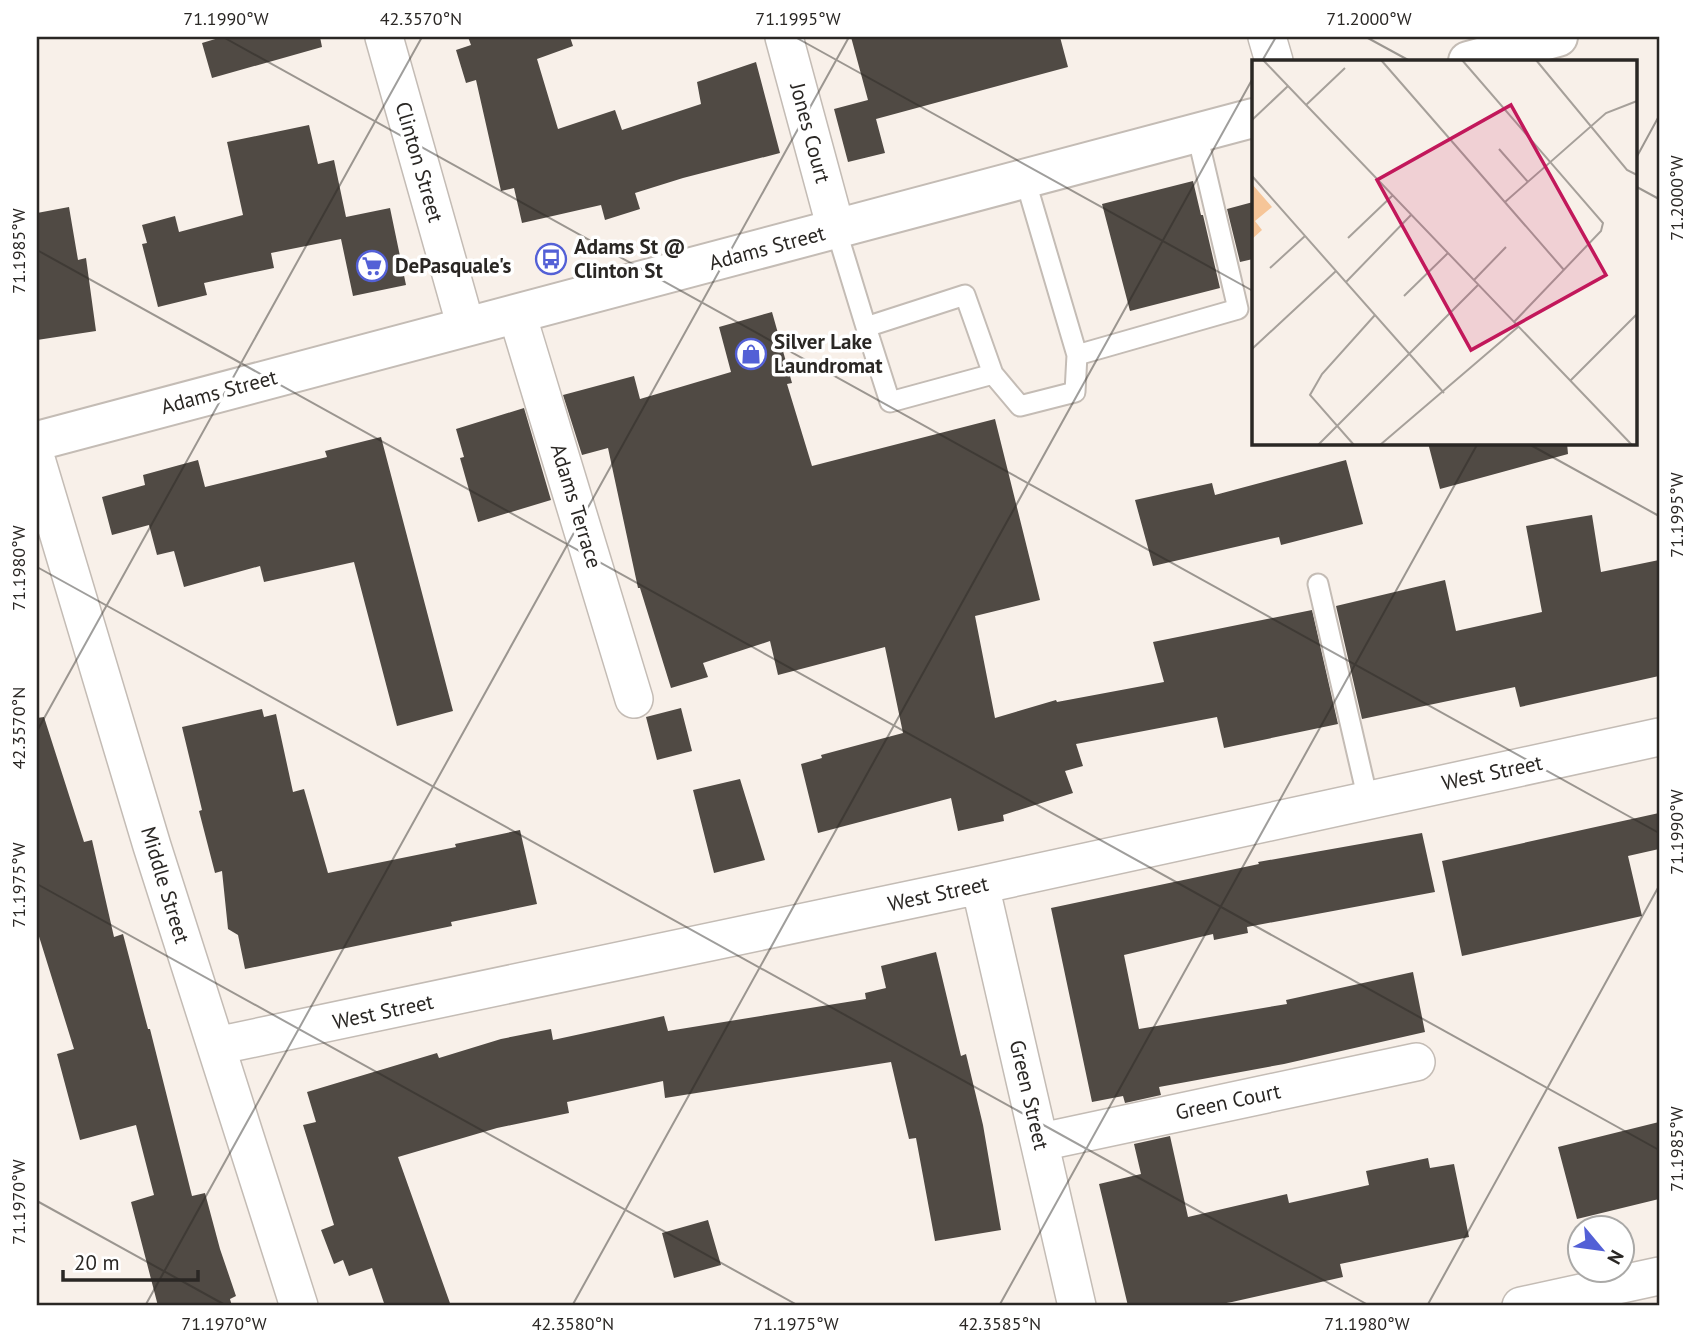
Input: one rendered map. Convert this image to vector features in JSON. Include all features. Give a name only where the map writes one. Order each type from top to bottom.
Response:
[{"type":"street","name":"Clinton Street","points":[[384,37],[466,327]]},
{"type":"street","name":"Jones Court","points":[[784,37],[836,229]]},
{"type":"street","points":[[1267,37],[1274,60]]},
{"type":"street","points":[[1470,60],[1508,43],[1558,37]]},
{"type":"street","name":"Adams Street","points":[[37,442],[1252,118]]},
{"type":"street","name":"Adams Terrace","points":[[517,314],[634,699]]},
{"type":"street","name":"Middle Street","points":[[37,461],[152,846],[299,1306]]},
{"type":"street","name":"West Street","points":[[216,1046],[980,885],[1659,737]]},
{"type":"street","name":"Green Street","points":[[980,885],[1077,1306]]},
{"type":"street","name":"Green Court","points":[[1041,1142],[1416,1062]]},
{"type":"street","points":[[1521,1306],[1659,1276]]},
{"type":"lane","points":[[1077,355],[1238,309],[1197,134]]},
{"type":"lane","points":[[866,327],[964,295],[993,374],[1020,406],[1075,392],[1077,355],[1025,179]]},
{"type":"lane","points":[[836,229],[890,402],[993,374]]},
{"type":"lane","points":[[1318,584],[1368,800]]},
{"type":"building","points":[[222,37],[320,37],[322,47],[212,78],[202,43]]},
{"type":"building","points":[[468,37],[570,37],[573,46],[537,59],[558,129],[615,110],[622,130],[701,104],[697,82],[756,62],[780,153],[635,193],[640,209],[605,220],[601,205],[522,223],[514,188],[501,191],[476,80],[466,83],[456,50],[471,45]]},
{"type":"building","points":[[851,37],[1060,37],[1068,67],[876,119],[885,153],[848,162],[834,109],[868,100]]},
{"type":"building","points":[[309,125],[318,164],[334,160],[346,217],[390,208],[406,285],[353,296],[341,239],[271,253],[274,268],[204,283],[207,295],[158,307],[142,244],[147,243],[142,225],[175,216],[179,232],[243,215],[227,142]]},
{"type":"building","points":[[1193,181],[1220,288],[1130,311],[1102,204]]},
{"type":"building","points":[[1252,202],[1252,259],[1240,262],[1227,209]]},
{"type":"building","points":[[69,207],[78,260],[86,258],[96,331],[37,340],[37,213]]},
{"type":"building","points":[[772,312],[792,383],[787,384],[812,466],[995,419],[1040,600],[975,616],[995,718],[1056,700],[1057,702],[1164,682],[1153,642],[1312,610],[1338,724],[1224,748],[1217,717],[1076,744],[1083,766],[1065,771],[1073,793],[1003,815],[1004,821],[958,831],[951,798],[818,833],[801,764],[822,758],[821,755],[903,733],[885,647],[778,675],[770,641],[703,663],[708,677],[671,688],[638,588],[608,448],[582,455],[563,395],[634,376],[640,399],[731,372],[719,327]]},
{"type":"building","points":[[524,408],[551,500],[478,522],[460,458],[464,457],[456,429]]},
{"type":"building","points":[[381,437],[453,711],[397,726],[354,562],[264,582],[260,566],[184,587],[174,551],[157,555],[149,525],[112,535],[102,497],[145,485],[143,475],[198,460],[205,487],[327,457],[325,451]]},
{"type":"building","points":[[1428,444],[1567,444],[1568,454],[1440,489]]},
{"type":"building","points":[[1346,460],[1363,524],[1281,545],[1279,537],[1153,566],[1135,500],[1212,483],[1215,495]]},
{"type":"building","points":[[1592,515],[1601,572],[1659,560],[1659,676],[1520,707],[1515,687],[1362,719],[1336,606],[1445,580],[1456,631],[1542,612],[1526,526]]},
{"type":"building","points":[[681,708],[692,751],[657,760],[646,717]]},
{"type":"building","points":[[262,709],[264,717],[276,714],[293,792],[304,789],[328,873],[456,847],[455,844],[520,830],[537,904],[451,922],[452,926],[245,969],[238,935],[228,929],[222,871],[215,873],[182,727]]},
{"type":"building","points":[[44,717],[84,842],[92,840],[114,937],[123,934],[192,1196],[205,1193],[236,1296],[230,1299],[232,1306],[158,1306],[131,1202],[154,1195],[136,1125],[80,1140],[57,1054],[74,1049],[37,930],[37,718]]},
{"type":"building","points":[[740,779],[765,860],[714,873],[693,790]]},
{"type":"building","points":[[1659,813],[1659,849],[1628,856],[1642,916],[1462,956],[1442,861]]},
{"type":"building","points":[[1422,833],[1435,892],[1247,927],[1248,933],[1214,940],[1213,934],[1124,955],[1139,1029],[1287,1004],[1286,1000],[1413,972],[1425,1032],[1284,1064],[1159,1087],[1161,1095],[1125,1103],[1123,1096],[1092,1102],[1051,908],[1259,864],[1258,862]]},
{"type":"building","points":[[936,952],[961,1056],[966,1054],[983,1125],[1001,1230],[935,1241],[916,1138],[909,1139],[891,1062],[665,1098],[663,1081],[567,1102],[569,1113],[497,1128],[398,1157],[451,1306],[385,1306],[372,1268],[349,1276],[343,1260],[334,1264],[321,1230],[334,1225],[303,1125],[316,1122],[307,1092],[437,1053],[439,1058],[501,1039],[551,1029],[553,1040],[664,1016],[668,1031],[866,999],[865,993],[886,988],[881,966]]},
{"type":"building","points":[[1659,1122],[1659,1199],[1598,1214],[1576,1214],[1558,1147]]},
{"type":"building","points":[[1170,1136],[1188,1217],[1287,1194],[1289,1203],[1369,1185],[1366,1171],[1428,1158],[1430,1168],[1454,1164],[1469,1237],[1340,1264],[1343,1277],[1232,1302],[1210,1306],[1128,1306],[1099,1184],[1141,1174],[1134,1144]]},
{"type":"building","points":[[708,1220],[721,1265],[674,1278],[662,1233]]},
{"type":"place","name":"Adams St @ Clinton St","points":[[551,259]]},
{"type":"place","name":"DePasquale's","points":[[372,266]]},
{"type":"place","name":"Silver Lake Laundromat","points":[[751,354]]}]
